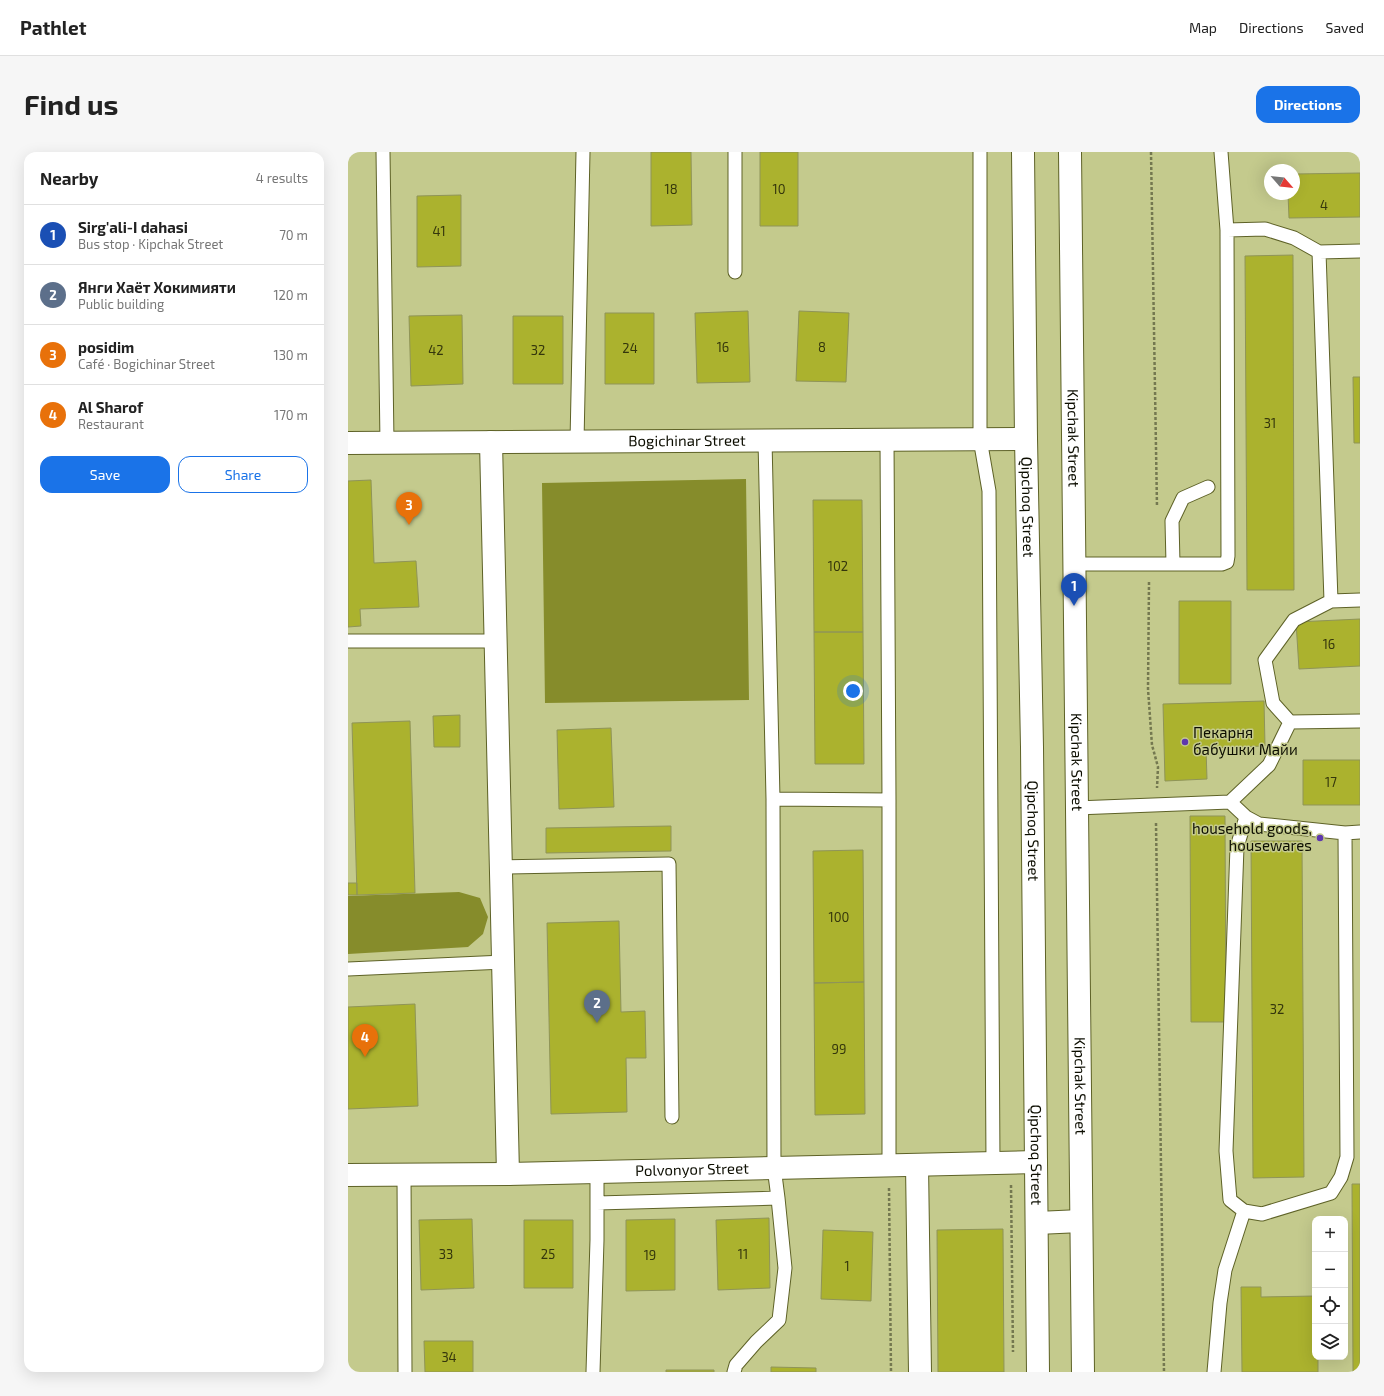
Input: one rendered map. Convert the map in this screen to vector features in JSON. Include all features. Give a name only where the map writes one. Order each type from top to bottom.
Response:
[{"type":"main road","points":[[1023,152],[1026,439]]},
{"type":"main road","name":"Kipchak Street","points":[[1070,152],[1083,1372]]},
{"type":"main road","name":"Bogichinar Street","points":[[348,443],[1026,439]]},
{"type":"main road","name":"Qipchoq Street","points":[[1026,439],[1032,747],[1036,1223]]},
{"type":"main road","points":[[491,442],[508,1174]]},
{"type":"main road","name":"Polvonyor Street","points":[[348,1175],[508,1174],[1036,1162]]},
{"type":"main road","points":[[917,1165],[920,1372]]},
{"type":"main road","points":[[1038,1372],[1036,1223],[1081,1221]]},
{"type":"lane","points":[[383,152],[387,443]]},
{"type":"lane","points":[[577,442],[583,152]]},
{"type":"lane","points":[[735,152],[735,272]]},
{"type":"lane","points":[[980,152],[980,439],[989,491],[1002,1163]]},
{"type":"lane","points":[[1074,564],[1222,564],[1227,562],[1227,230],[1221,152]]},
{"type":"lane","points":[[1227,230],[1265,229],[1294,238],[1319,252],[1360,251]]},
{"type":"lane","points":[[1319,252],[1331,601]]},
{"type":"lane","points":[[734,1372],[736,1365],[778,1320],[785,1268],[774,1167],[772,799],[765,440]]},
{"type":"lane","points":[[887,440],[889,1165]]},
{"type":"lane","points":[[1173,564],[1172,521],[1183,498],[1208,487]]},
{"type":"lane","points":[[1360,600],[1331,601],[1294,620],[1265,660],[1273,703],[1290,722],[1360,721]]},
{"type":"lane","points":[[348,641],[496,641]]},
{"type":"lane","points":[[1076,808],[1230,802],[1269,765],[1290,722]]},
{"type":"lane","points":[[772,799],[889,800]]},
{"type":"lane","points":[[1230,802],[1246,817],[1259,824],[1345,834],[1360,832]]},
{"type":"lane","points":[[1246,817],[1237,847],[1226,1151],[1230,1200],[1244,1211],[1262,1214],[1331,1193],[1354,1157],[1345,834]]},
{"type":"lane","points":[[501,867],[669,864],[672,1116]]},
{"type":"lane","points":[[348,969],[504,962]]},
{"type":"lane","points":[[593,1372],[597,1248],[597,1172]]},
{"type":"lane","points":[[404,1174],[405,1372]]},
{"type":"lane","points":[[597,1203],[778,1198]]},
{"type":"lane","points":[[1214,1372],[1220,1303],[1225,1270],[1244,1211]]},
{"type":"path","points":[[1151,152],[1157,510]]},
{"type":"path","points":[[1149,564],[1148,689],[1152,745],[1158,767],[1156,805],[1164,1372]]},
{"type":"path","points":[[1002,1163],[1013,1356]]},
{"type":"path","points":[[889,1165],[891,1372]]},
{"type":"green space","points":[[746,479],[749,700],[545,703],[542,483]]},
{"type":"green space","points":[[459,892],[480,898],[488,917],[483,934],[468,947],[348,954],[348,896]]},
{"type":"building","points":[[651,152],[691,152],[692,225],[651,226]]},
{"type":"building","points":[[760,152],[798,152],[798,226],[760,226]]},
{"type":"building","points":[[1360,173],[1360,217],[1289,218],[1288,200],[1300,200],[1300,174]]},
{"type":"building","points":[[461,195],[461,266],[417,267],[417,196]]},
{"type":"building","points":[[1293,255],[1294,590],[1247,590],[1245,256]]},
{"type":"building","points":[[748,311],[750,382],[697,383],[695,313]]},
{"type":"building","points":[[799,311],[849,313],[846,382],[796,381]]},
{"type":"building","points":[[605,313],[654,313],[654,384],[605,384]]},
{"type":"building","points":[[462,315],[463,384],[411,386],[409,316]]},
{"type":"building","points":[[513,316],[563,316],[563,384],[513,384]]},
{"type":"building","points":[[1353,377],[1360,377],[1360,443],[1354,443]]},
{"type":"building","points":[[371,480],[374,563],[416,561],[419,607],[360,609],[361,626],[348,627],[348,481]]},
{"type":"building","points":[[813,500],[862,500],[863,632],[814,632]]},
{"type":"building","points":[[1179,601],[1231,601],[1231,684],[1179,684]]},
{"type":"building","points":[[1360,619],[1360,666],[1299,669],[1296,622]]},
{"type":"building","points":[[814,632],[863,632],[864,764],[815,764]]},
{"type":"building","points":[[1264,701],[1265,746],[1206,748],[1207,779],[1165,781],[1163,704]]},
{"type":"building","points":[[460,715],[460,747],[434,747],[433,716]]},
{"type":"building","points":[[410,721],[415,893],[357,895],[352,723]]},
{"type":"building","points":[[611,728],[614,807],[559,809],[557,730]]},
{"type":"building","points":[[1303,760],[1360,760],[1360,805],[1303,805]]},
{"type":"building","points":[[1190,816],[1225,816],[1226,1022],[1191,1022]]},
{"type":"building","points":[[671,826],[671,851],[546,853],[546,828]]},
{"type":"building","points":[[1251,841],[1302,841],[1304,1177],[1253,1178]]},
{"type":"building","points":[[863,850],[864,982],[814,983],[813,851]]},
{"type":"building","points":[[348,883],[357,883],[357,895],[348,895]]},
{"type":"building","points":[[619,921],[621,1012],[645,1011],[646,1058],[626,1058],[627,1112],[551,1114],[547,923]]},
{"type":"building","points":[[864,982],[865,1114],[815,1115],[814,983]]},
{"type":"building","points":[[415,1004],[418,1106],[348,1109],[348,1007]]},
{"type":"building","points":[[1352,1184],[1360,1184],[1360,1372],[1353,1372]]},
{"type":"building","points":[[769,1218],[770,1288],[718,1290],[716,1220]]},
{"type":"building","points":[[472,1219],[474,1288],[421,1290],[419,1220]]},
{"type":"building","points":[[675,1219],[675,1290],[626,1291],[626,1220]]},
{"type":"building","points":[[524,1220],[573,1220],[573,1288],[524,1288]]},
{"type":"building","points":[[1003,1229],[1004,1372],[938,1372],[937,1230]]},
{"type":"building","points":[[823,1230],[873,1232],[871,1301],[821,1299]]},
{"type":"building","points":[[1241,1287],[1261,1287],[1261,1297],[1312,1296],[1312,1360],[1318,1360],[1318,1372],[1242,1372]]},
{"type":"building","points":[[424,1341],[473,1341],[473,1372],[425,1372]]},
{"type":"building","points":[[771,1367],[816,1368],[816,1372],[771,1372]]},
{"type":"building","points":[[666,1370],[714,1370],[714,1372],[666,1372]]},
{"type":"place","name":"posidim","points":[[409,525]]},
{"type":"place","name":"Sirg'ali-I dahasi","points":[[1074,606]]},
{"type":"place","name":"Пекарня бабушки Майи","points":[[1185,742]]},
{"type":"place","name":"household goods, housewares","points":[[1320,838]]},
{"type":"place","name":"Янги Хаёт Хокимияти","points":[[597,1023]]},
{"type":"place","name":"Al Sharof","points":[[365,1057]]}]
